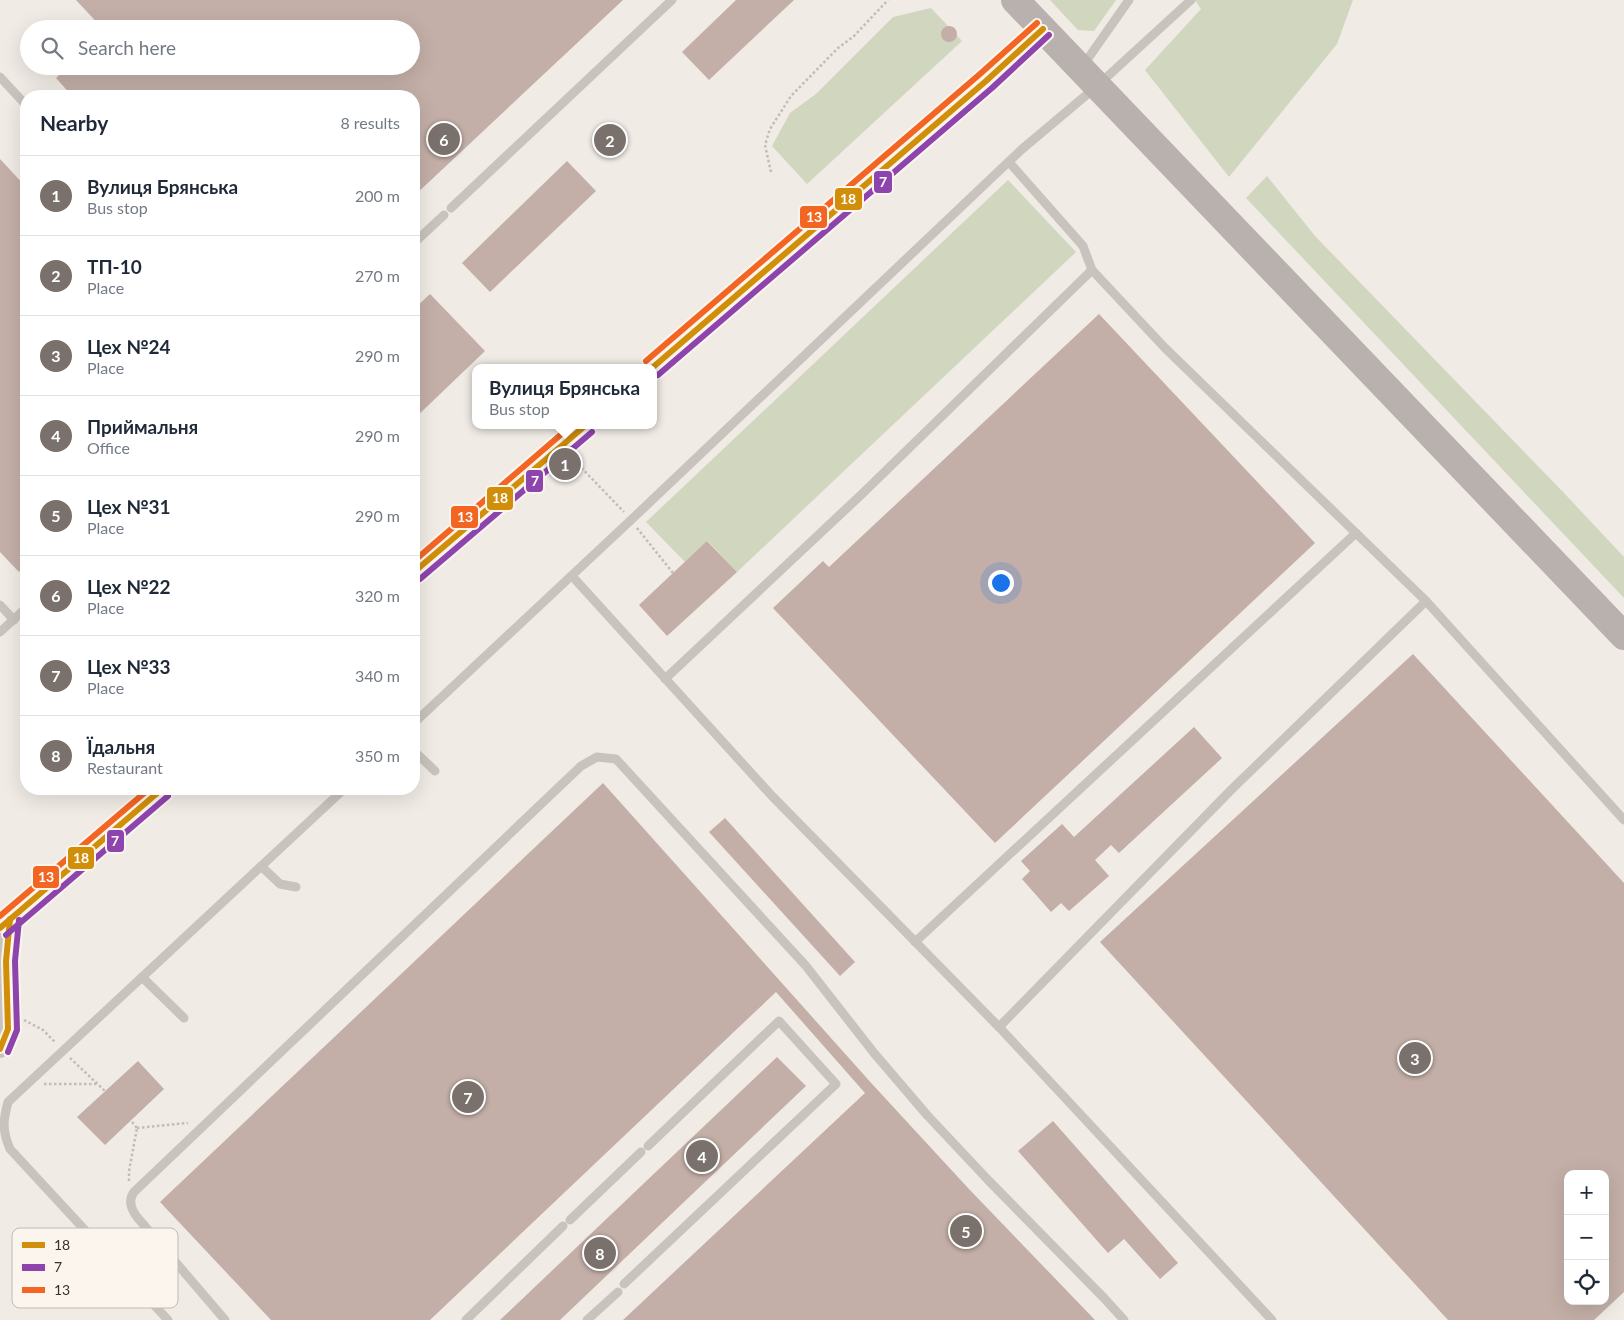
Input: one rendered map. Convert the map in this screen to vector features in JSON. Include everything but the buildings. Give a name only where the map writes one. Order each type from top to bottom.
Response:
[{"type":"main road","points":[[1015,0],[1624,636]]},
{"type":"street","points":[[657,364],[986,82],[1043,29]]},
{"type":"street","points":[[420,567],[581,429]]},
{"type":"street","points":[[0,1049],[8,1029],[5,924],[155,795]]},
{"type":"lane","points":[[452,208],[672,0]]},
{"type":"lane","points":[[1089,78],[1129,0]]},
{"type":"lane","points":[[420,717],[1009,162],[1089,78],[1191,0]]},
{"type":"lane","points":[[0,77],[20,99]]},
{"type":"lane","points":[[1009,162],[1082,246],[1092,270],[1164,348],[1426,601],[1624,820]]},
{"type":"lane","points":[[420,237],[444,215]]},
{"type":"lane","points":[[665,679],[863,493],[1092,270]]},
{"type":"lane","points":[[915,942],[1356,533]]},
{"type":"lane","points":[[572,576],[772,796],[999,1027],[1272,1320]]},
{"type":"lane","points":[[999,1027],[1232,789],[1426,601]]},
{"type":"lane","points":[[0,605],[14,620]]},
{"type":"lane","points":[[0,632],[20,614]]},
{"type":"lane","points":[[420,757],[435,771]]},
{"type":"lane","points":[[146,1228],[131,1209],[130,1197],[134,1192],[581,766],[597,757],[616,758],[806,966],[874,1053],[927,1115],[1124,1320]]},
{"type":"lane","points":[[10,1149],[5,1137],[3,1122],[8,1102],[338,795]]},
{"type":"lane","points":[[261,866],[280,884],[296,887]]},
{"type":"lane","points":[[142,977],[184,1018]]},
{"type":"lane","points":[[466,1320],[779,1021],[836,1084],[587,1320]]},
{"type":"lane","points":[[0,1138],[83,1228]]},
{"type":"lane","points":[[178,1265],[225,1320]]},
{"type":"lane","points":[[157,1308],[168,1320]]},
{"type":"path","points":[[771,172],[765,145],[770,129],[791,96],[838,48],[854,36],[888,0]]},
{"type":"path","points":[[561,447],[618,504]]},
{"type":"path","points":[[631,520],[673,574]]},
{"type":"path","points":[[8,1019],[23,1019],[42,1030],[105,1091]]},
{"type":"path","points":[[27,1084],[98,1084]]},
{"type":"path","points":[[132,1122],[137,1128]]},
{"type":"path","points":[[137,1128],[193,1123]]},
{"type":"path","points":[[128,1171],[137,1128]]},
{"type":"green space","points":[[1050,0],[1116,0],[1094,31],[1078,30]]},
{"type":"green space","points":[[1195,0],[1353,0],[1337,44],[1229,177],[1145,70],[1201,9]]},
{"type":"green space","points":[[931,8],[962,41],[807,184],[772,146],[790,113],[816,94],[893,17]]},
{"type":"green space","points":[[1267,176],[1315,236],[1624,557],[1624,598],[1246,198]]},
{"type":"green space","points":[[1008,180],[1076,252],[737,572],[708,541],[685,562],[646,522]]},
{"type":"transit line","name":"13","points":[[646,361],[1037,23]]},
{"type":"transit line","name":"18","points":[[657,364],[986,81],[1043,29]]},
{"type":"transit line","name":"7","points":[[658,375],[992,88],[1049,35]]},
{"type":"transit line","name":"13","points":[[420,556],[567,429]]},
{"type":"transit line","name":"18","points":[[420,567],[581,429]]},
{"type":"transit line","name":"7","points":[[420,579],[592,432]]},
{"type":"transit line","name":"13","points":[[0,916],[142,795]]},
{"type":"transit line","name":"18","points":[[0,928],[155,795]]},
{"type":"transit line","name":"7","points":[[6,935],[168,796]]},
{"type":"transit line","name":"18","points":[[0,1049],[8,1029],[6,961],[10,919]]},
{"type":"transit line","name":"7","points":[[8,1052],[17,1030],[15,961],[19,920]]},
{"type":"place","name":"Цех №22","points":[[444,139]]},
{"type":"place","name":"ТП-10","points":[[610,140]]},
{"type":"place","name":"Вулиця Брянська","points":[[565,464]]},
{"type":"place","name":"Цех №24","points":[[1415,1058]]},
{"type":"place","name":"Цех №33","points":[[468,1097]]},
{"type":"place","name":"Приймальня","points":[[702,1156]]},
{"type":"place","name":"Цех №31","points":[[966,1231]]},
{"type":"place","name":"Їдальня","points":[[600,1253]]}]
